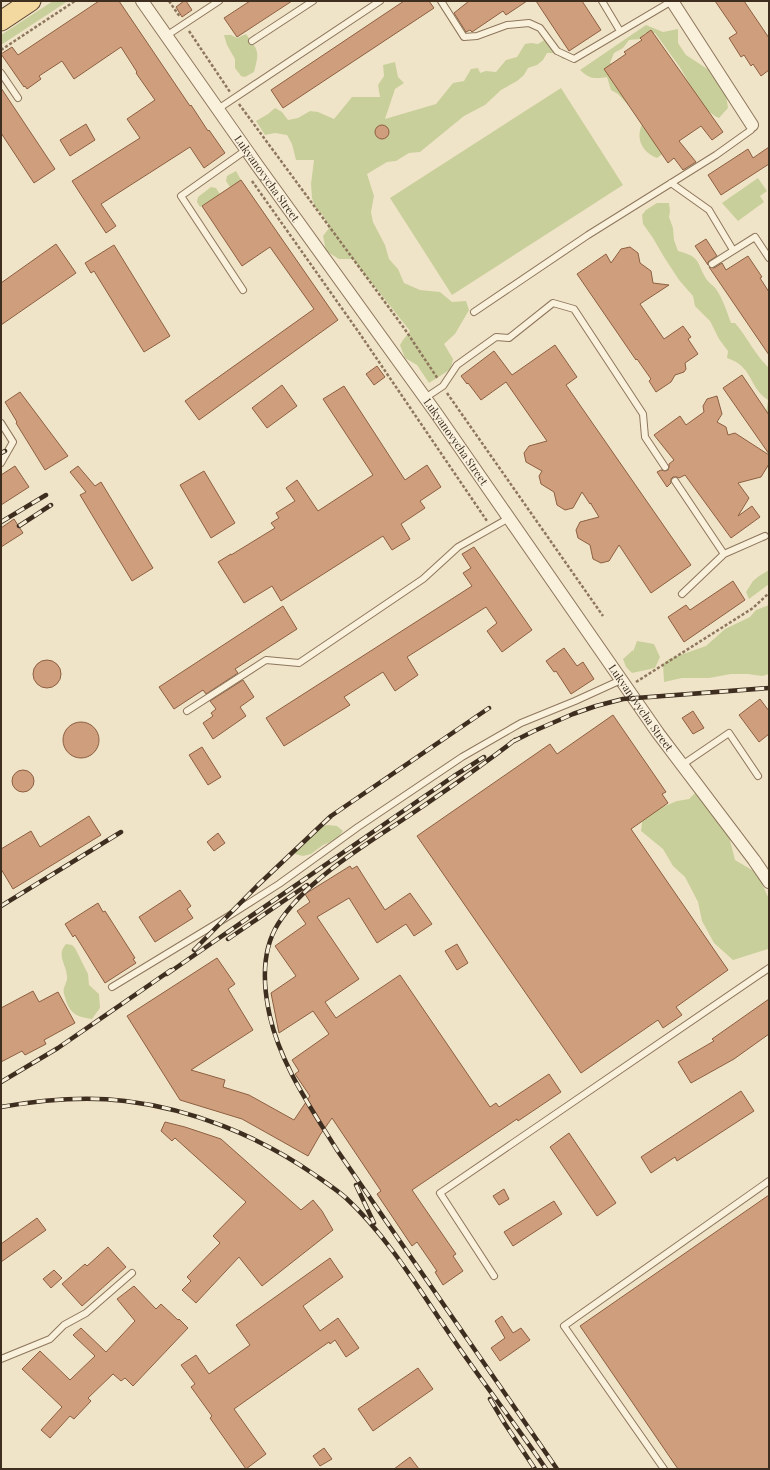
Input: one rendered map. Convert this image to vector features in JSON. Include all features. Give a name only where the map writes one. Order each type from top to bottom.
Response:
[{"type":"main road","points":[[1,21],[31,1]]},
{"type":"street","name":"Lukyanovycha Street","points":[[142,1],[246,150],[425,398],[624,684],[769,882]]},
{"type":"street","points":[[672,1],[752,125]]},
{"type":"lane","points":[[166,36],[218,1]]},
{"type":"lane","points":[[252,41],[313,1]]},
{"type":"lane","points":[[218,109],[380,1]]},
{"type":"lane","points":[[442,1],[464,37],[477,36],[507,25],[529,23],[540,28],[557,51],[574,59],[672,1]]},
{"type":"lane","points":[[602,1],[620,31]]},
{"type":"lane","points":[[1,73],[18,98]]},
{"type":"lane","points":[[474,312],[588,235],[716,155],[752,130],[752,125]]},
{"type":"lane","points":[[243,290],[181,196],[246,150]]},
{"type":"lane","points":[[671,183],[709,210],[733,250]]},
{"type":"lane","points":[[712,264],[756,237],[769,258]]},
{"type":"lane","points":[[425,398],[443,386],[457,366],[496,337],[509,338],[553,303],[574,309],[643,414],[646,437],[665,467]]},
{"type":"lane","points":[[1,424],[12,442],[1,464]]},
{"type":"lane","points":[[675,481],[724,554]]},
{"type":"lane","points":[[187,710],[266,660],[299,663],[424,579],[458,548],[509,518]]},
{"type":"lane","points":[[682,594],[724,554],[765,536]]},
{"type":"lane","points":[[112,987],[279,884],[358,827],[462,757],[521,723],[575,701],[624,684]]},
{"type":"lane","points":[[682,765],[730,733],[758,776]]},
{"type":"lane","points":[[494,1276],[440,1193],[769,968]]},
{"type":"lane","points":[[664,1469],[564,1326],[769,1181]]},
{"type":"lane","points":[[1,1359],[50,1338],[64,1325],[86,1313],[132,1273]]},
{"type":"path","points":[[1,50],[75,1]]},
{"type":"path","points":[[169,1],[234,98],[404,328],[603,616]]},
{"type":"path","points":[[251,179],[360,334],[492,528]]},
{"type":"path","points":[[624,684],[700,643],[753,608],[769,594]]},
{"type":"green space","points":[[53,1],[68,1],[1,45],[1,35]]},
{"type":"green space","points":[[646,25],[663,32],[678,29],[678,43],[686,55],[709,70],[726,95],[728,108],[719,118],[707,109],[701,102],[679,66],[655,33],[645,33],[640,39],[629,40],[623,48],[614,53],[610,63],[618,64],[638,107],[628,105],[618,94],[611,90],[607,77],[592,78],[580,70]]},
{"type":"green space","points":[[246,34],[257,51],[257,59],[254,72],[245,77],[241,76],[235,68],[235,59],[227,45],[224,35],[231,35],[237,38]]},
{"type":"green space","points":[[549,37],[556,49],[577,56],[574,59],[563,59],[556,53],[547,53],[543,60],[537,65],[528,68],[524,75],[517,81],[501,90],[485,105],[464,116],[420,152],[409,153],[396,161],[387,162],[367,174],[374,196],[371,212],[373,222],[385,245],[389,259],[398,269],[404,283],[420,290],[440,292],[452,302],[466,301],[469,310],[455,334],[444,344],[453,359],[451,369],[429,383],[417,365],[405,358],[400,345],[410,331],[353,259],[339,259],[326,251],[323,236],[330,227],[322,214],[315,207],[312,198],[311,184],[314,160],[296,160],[292,144],[287,135],[275,133],[265,135],[256,121],[275,108],[282,112],[288,120],[298,118],[310,111],[318,112],[334,119],[352,97],[380,97],[378,85],[384,76],[383,65],[395,62],[398,77],[404,83],[395,89],[385,119],[436,104],[453,83],[464,81],[471,69],[478,68],[480,73],[486,71],[496,72],[506,60],[517,57],[525,44],[538,44]]},
{"type":"green space","points":[[561,88],[623,185],[452,295],[390,198]]},
{"type":"green space","points":[[645,119],[668,150],[657,158],[649,154],[641,144],[639,135],[640,128]]},
{"type":"green space","points":[[236,171],[241,180],[230,187],[226,181],[227,176]]},
{"type":"green space","points":[[758,178],[767,191],[760,196],[764,202],[738,221],[722,203]]},
{"type":"green space","points":[[211,187],[216,188],[220,194],[200,207],[197,202],[198,197]]},
{"type":"green space","points":[[657,203],[669,203],[669,217],[678,251],[695,258],[707,280],[716,289],[721,297],[731,323],[735,323],[769,368],[769,417],[766,415],[768,400],[757,389],[747,372],[736,362],[727,358],[728,351],[719,339],[710,321],[695,306],[693,296],[679,280],[643,224],[642,215],[646,210]]},
{"type":"green space","points":[[769,570],[769,584],[749,599],[746,592],[753,581]]},
{"type":"green space","points":[[769,605],[769,674],[762,676],[731,674],[709,678],[682,678],[664,682],[663,664],[669,659],[706,646],[725,629],[750,617],[756,610]]},
{"type":"green space","points":[[637,641],[654,644],[660,657],[655,668],[632,673],[626,667],[623,659],[633,650],[633,652]]},
{"type":"green space","points":[[697,791],[727,828],[735,860],[757,873],[769,899],[768,949],[733,960],[714,943],[702,921],[698,902],[685,877],[673,866],[663,849],[641,831],[643,815],[677,801],[689,799]]},
{"type":"green space","points":[[323,826],[337,826],[343,831],[337,839],[323,845],[311,854],[303,856],[295,854],[299,846],[305,843]]},
{"type":"green space","points":[[66,944],[72,945],[75,948],[88,974],[89,985],[99,994],[100,1008],[92,1019],[82,1017],[74,1013],[69,1007],[64,994],[64,986],[67,978],[62,960],[62,952]]},
{"type":"building","points":[[99,1],[119,1],[190,106],[191,105],[225,153],[204,168],[190,147],[101,204],[116,226],[106,233],[72,181],[140,138],[127,119],[155,100],[136,73],[137,72],[121,47],[74,79],[62,61],[39,76],[41,79],[27,89],[25,86],[24,87],[1,54],[12,47],[18,55]]},
{"type":"building","points":[[186,1],[192,10],[182,17],[176,7]]},
{"type":"building","points":[[250,1],[292,1],[237,37],[224,18]]},
{"type":"building","points":[[404,1],[429,1],[434,8],[283,108],[271,90]]},
{"type":"building","points":[[469,1],[527,1],[506,15],[503,11],[472,32],[470,30],[466,32],[454,13]]},
{"type":"building","points":[[536,1],[582,1],[601,30],[569,51]]},
{"type":"building","points":[[715,1],[744,1],[769,38],[769,70],[761,76],[753,64],[751,66],[744,55],[741,57],[729,38],[737,33]]},
{"type":"building","points":[[651,30],[723,132],[712,140],[701,126],[679,141],[696,162],[683,170],[674,158],[668,163],[604,69],[626,54],[624,52],[642,40],[640,38]]},
{"type":"building","points":[[1,88],[55,169],[34,183],[1,133]]},
{"type":"building","points":[[86,124],[95,140],[70,156],[60,140]]},
{"type":"building","points":[[379,125],[385,125],[389,129],[389,135],[385,139],[379,139],[375,135],[375,129]]},
{"type":"building","points":[[769,147],[769,164],[721,195],[708,175],[748,149],[753,158]]},
{"type":"building","points":[[241,180],[338,320],[199,420],[185,401],[314,309],[270,247],[242,266],[202,206]]},
{"type":"building","points":[[706,239],[717,256],[708,262],[708,265],[695,246]]},
{"type":"building","points":[[56,244],[76,273],[1,325],[1,283]]},
{"type":"building","points":[[114,245],[170,336],[144,352],[94,271],[91,273],[85,263]]},
{"type":"building","points":[[630,247],[638,253],[640,263],[651,271],[653,283],[669,285],[640,304],[664,339],[683,326],[691,337],[688,339],[698,354],[685,363],[686,369],[684,372],[675,375],[671,382],[656,392],[649,381],[651,379],[637,359],[636,360],[577,274],[606,254],[611,263],[621,249]]},
{"type":"building","points":[[748,256],[762,277],[760,278],[769,292],[769,355],[709,267],[714,268],[722,263],[726,270]]},
{"type":"building","points":[[555,345],[577,377],[566,385],[691,565],[651,593],[619,545],[609,561],[601,563],[593,559],[590,545],[578,538],[576,530],[580,522],[599,517],[591,503],[590,504],[582,492],[573,508],[565,510],[557,505],[554,492],[541,484],[539,476],[542,471],[526,462],[524,453],[529,446],[547,441],[506,382],[481,400],[461,376],[494,351],[512,375]]},
{"type":"building","points":[[377,366],[385,377],[374,385],[366,374]]},
{"type":"building","points":[[742,375],[769,415],[769,454],[723,388]]},
{"type":"building","points":[[282,385],[297,406],[267,428],[252,408]]},
{"type":"building","points":[[344,386],[405,480],[427,465],[441,487],[420,501],[425,508],[401,524],[410,539],[392,550],[383,536],[281,601],[272,586],[244,603],[218,562],[275,528],[271,523],[279,518],[276,513],[295,501],[286,488],[297,480],[318,511],[373,475],[323,399]]},
{"type":"building","points":[[20,392],[68,456],[45,470],[5,402]]},
{"type":"building","points":[[717,396],[722,414],[717,422],[726,427],[728,435],[735,433],[769,455],[769,464],[761,477],[738,483],[749,498],[738,516],[752,506],[760,517],[731,538],[685,475],[679,478],[673,477],[671,479],[671,483],[667,487],[657,472],[661,470],[668,470],[669,464],[674,460],[654,435],[680,416],[686,425],[704,412],[703,406],[707,399]]},
{"type":"building","points":[[15,466],[29,487],[1,505],[1,475]]},
{"type":"building","points":[[78,466],[95,486],[101,482],[153,568],[132,581],[80,495],[86,492],[70,472]]},
{"type":"building","points":[[204,471],[235,523],[211,538],[180,485]]},
{"type":"building","points":[[14,519],[23,533],[1,547],[1,528]]},
{"type":"building","points":[[474,547],[532,630],[502,652],[487,631],[497,623],[486,607],[407,657],[418,675],[395,691],[383,672],[344,697],[350,705],[284,746],[266,718],[472,586],[463,573],[471,568],[462,554]]},
{"type":"building","points":[[733,581],[745,600],[684,642],[668,617],[686,605],[690,610]]},
{"type":"building","points":[[283,606],[297,629],[235,669],[238,673],[206,694],[203,690],[174,709],[159,687]]},
{"type":"building","points":[[564,648],[577,666],[583,662],[594,679],[571,694],[556,671],[554,672],[546,661]]},
{"type":"building","points":[[47,660],[57,664],[61,674],[57,684],[47,688],[37,684],[33,674],[37,664]]},
{"type":"building","points":[[243,680],[254,697],[240,707],[246,716],[213,739],[203,723],[213,716],[211,713],[216,709],[210,701]]},
{"type":"building","points":[[760,699],[769,711],[769,734],[759,742],[739,715]]},
{"type":"building","points":[[693,711],[704,728],[693,734],[682,718]]},
{"type":"building","points":[[613,715],[666,792],[662,794],[668,803],[631,829],[728,970],[676,1007],[682,1015],[663,1028],[658,1020],[581,1073],[417,836],[550,744],[557,754]]},
{"type":"building","points":[[78,722],[84,722],[94,727],[99,740],[94,753],[84,758],[78,758],[68,753],[63,743],[63,737],[68,727]]},
{"type":"building","points":[[202,747],[221,777],[208,785],[189,755]]},
{"type":"building","points":[[19,770],[27,770],[34,777],[34,785],[27,792],[19,792],[12,785],[12,777]]},
{"type":"building","points":[[89,816],[101,835],[13,889],[1,869],[1,849],[31,831],[40,847]]},
{"type":"building","points":[[218,833],[225,843],[214,851],[207,842]]},
{"type":"building","points":[[350,866],[352,869],[357,866],[385,910],[410,893],[432,924],[414,936],[406,924],[377,943],[349,898],[317,917],[359,979],[325,1002],[336,1018],[400,975],[490,1107],[496,1103],[499,1107],[549,1074],[561,1092],[518,1121],[517,1119],[412,1190],[456,1254],[453,1256],[463,1271],[443,1285],[435,1272],[437,1271],[417,1242],[412,1246],[377,1194],[381,1191],[332,1118],[308,1156],[242,1119],[180,1100],[127,1016],[217,958],[235,984],[228,989],[253,1030],[191,1070],[225,1080],[223,1087],[249,1095],[294,1120],[310,1096],[295,1074],[299,1071],[292,1060],[329,1034],[313,1011],[279,1033],[271,993],[296,976],[275,946],[306,924],[297,911],[310,902],[305,894]]},
{"type":"building","points":[[180,890],[191,906],[187,909],[193,918],[155,942],[139,917]]},
{"type":"building","points":[[98,903],[103,912],[105,911],[135,958],[133,959],[136,963],[105,983],[75,935],[73,937],[65,924]]},
{"type":"building","points":[[457,944],[468,963],[457,970],[445,951]]},
{"type":"building","points":[[33,991],[39,1002],[58,992],[75,1023],[44,1040],[46,1044],[25,1055],[22,1051],[1,1062],[1,1008]]},
{"type":"building","points":[[769,999],[769,1034],[734,1059],[691,1083],[678,1062],[714,1041],[712,1039]]},
{"type":"building","points":[[741,1091],[754,1111],[677,1161],[675,1157],[651,1173],[641,1157]]},
{"type":"building","points":[[165,1122],[221,1139],[301,1210],[313,1200],[322,1211],[333,1230],[262,1286],[239,1257],[196,1303],[182,1290],[191,1281],[187,1277],[220,1243],[213,1236],[246,1202],[175,1138],[172,1141],[161,1131]]},
{"type":"building","points":[[569,1133],[616,1203],[597,1216],[550,1147]]},
{"type":"building","points":[[504,1189],[509,1199],[499,1205],[493,1196]]},
{"type":"building","points":[[769,1195],[769,1469],[678,1469],[580,1326]]},
{"type":"building","points":[[554,1201],[562,1214],[513,1246],[504,1232]]},
{"type":"building","points":[[37,1218],[46,1230],[1,1262],[1,1244]]},
{"type":"building","points":[[108,1247],[126,1267],[82,1306],[62,1284],[85,1264],[87,1266]]},
{"type":"building","points":[[330,1258],[343,1277],[303,1306],[320,1331],[338,1318],[359,1348],[346,1357],[335,1340],[330,1344],[329,1342],[234,1409],[266,1454],[246,1469],[210,1418],[212,1416],[191,1387],[195,1384],[181,1365],[196,1355],[209,1374],[250,1345],[236,1325]]},
{"type":"building","points":[[54,1270],[62,1278],[51,1288],[43,1279]]},
{"type":"building","points":[[134,1286],[156,1309],[161,1304],[188,1328],[133,1386],[125,1378],[121,1381],[113,1374],[88,1398],[91,1401],[74,1419],[70,1416],[50,1438],[41,1430],[62,1407],[22,1369],[40,1351],[70,1380],[95,1356],[73,1335],[81,1328],[106,1352],[135,1321],[117,1299]]},
{"type":"building","points":[[502,1316],[513,1333],[521,1328],[530,1340],[500,1361],[491,1348],[505,1338],[495,1321]]},
{"type":"building","points":[[418,1368],[433,1389],[373,1431],[358,1409]]},
{"type":"building","points":[[324,1448],[332,1459],[320,1466],[313,1456]]},
{"type":"building","points":[[410,1457],[419,1469],[394,1469]]},
{"type":"railway","points":[[1,453],[5,451]]},
{"type":"railway","points":[[1,522],[46,495]]},
{"type":"railway","points":[[19,526],[51,505]]},
{"type":"railway","points":[[512,742],[573,714],[623,699],[769,688]]},
{"type":"railway","points":[[194,950],[257,886],[331,816],[489,708]]},
{"type":"railway","points":[[515,740],[448,789],[337,865],[304,893],[290,908],[273,933],[267,954],[265,986],[272,1026],[286,1063],[305,1099],[337,1150],[557,1469]]},
{"type":"railway","points":[[167,974],[454,776],[484,757]]},
{"type":"railway","points":[[1,906],[121,832]]},
{"type":"railway","points":[[228,939],[307,885]]},
{"type":"railway","points":[[1,1082],[58,1048],[171,970]]},
{"type":"railway","points":[[1,1107],[31,1102],[78,1099],[125,1101],[150,1105],[175,1110],[224,1126],[271,1148],[294,1161],[346,1198],[376,1230],[416,1284],[464,1355],[546,1469]]},
{"type":"railway","points":[[356,1185],[374,1223]]},
{"type":"railway","points":[[490,1399],[535,1469]]}]
